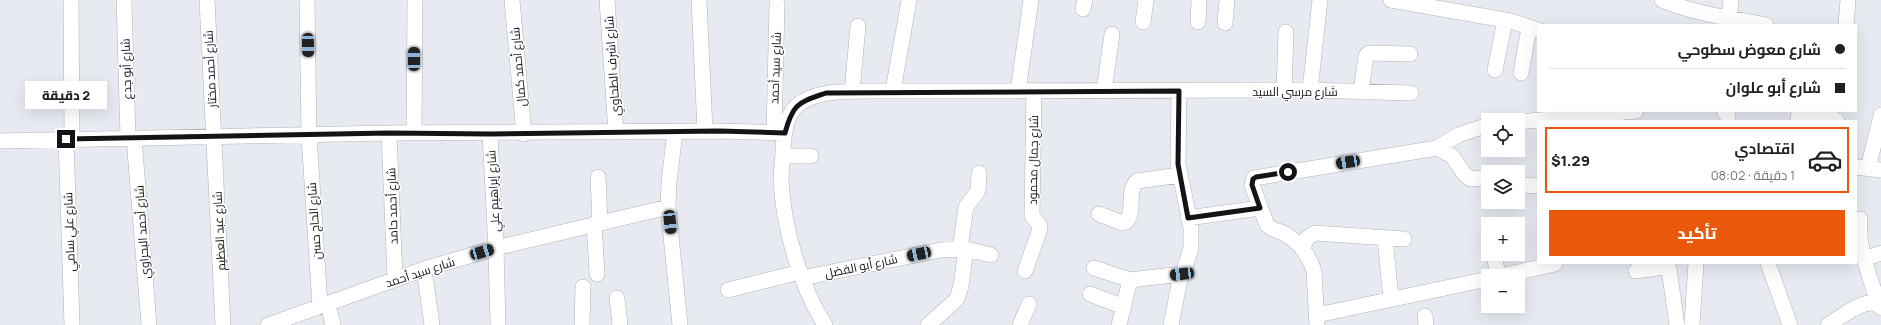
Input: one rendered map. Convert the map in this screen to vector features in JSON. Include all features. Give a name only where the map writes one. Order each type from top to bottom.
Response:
[{"type":"street","name":"شارع علي سامي","points":[[71,0],[69,139],[72,325]]},
{"type":"street","name":"شارع أبو جدع","points":[[124,0],[131,138]]},
{"type":"street","name":"شارع أحمد مختار","points":[[207,0],[214,137]]},
{"type":"street","name":"شارع الحاج حسن","points":[[307,0],[309,136],[324,305],[333,325]]},
{"type":"street","points":[[414,133],[415,0]]},
{"type":"street","name":"شارع أحمد كمال","points":[[512,0],[524,134]]},
{"type":"street","name":"شارع اشرف الطحاوي","points":[[607,0],[616,132]]},
{"type":"street","points":[[699,0],[705,131]]},
{"type":"street","points":[[893,91],[909,0]]},
{"type":"street","points":[[1018,91],[1031,0]]},
{"type":"street","points":[[1143,22],[1146,0]]},
{"type":"street","points":[[1198,22],[1199,0]]},
{"type":"street","points":[[1225,23],[1227,0]]},
{"type":"street","points":[[1310,90],[1320,0]]},
{"type":"street","points":[[1391,0],[1504,20],[1534,29],[1521,73]]},
{"type":"street","points":[[1662,0],[1694,11],[1760,24]]},
{"type":"street","points":[[1729,19],[1731,0]]},
{"type":"street","points":[[1846,24],[1848,0]]},
{"type":"street","name":"شارع سيد أحمد","points":[[777,4],[779,133]]},
{"type":"street","points":[[1495,70],[1504,20]]},
{"type":"street","points":[[852,92],[858,26]]},
{"type":"street","points":[[1284,90],[1286,32]]},
{"type":"street","points":[[1104,91],[1112,34]]},
{"type":"street","points":[[1361,92],[1366,56],[1369,53],[1410,54]]},
{"type":"street","name":"شارع مرسي السيد","points":[[779,133],[794,108],[806,100],[826,93],[893,91],[1284,90],[1410,93]]},
{"type":"street","name":"شارع جمال محمود","points":[[1025,271],[1040,230],[1039,224],[1032,216],[1034,91]]},
{"type":"street","points":[[1171,325],[1175,298],[1191,249],[1191,228],[1180,175],[1178,154],[1179,91]]},
{"type":"street","points":[[1539,120],[1625,112]]},
{"type":"street","points":[[1868,169],[1881,115]]},
{"type":"street","points":[[1798,116],[1832,118],[1835,120]]},
{"type":"street","points":[[1525,121],[1537,120]]},
{"type":"street","points":[[1481,127],[1458,135],[1437,148],[1258,176],[1253,179],[1252,185],[1265,221],[1270,228],[1292,238],[1303,248],[1314,271],[1317,320],[1391,300],[1481,281]]},
{"type":"street","points":[[0,141],[309,136],[389,133],[524,134],[705,131],[779,133],[783,156],[781,180],[786,219],[801,275],[814,307],[825,325]]},
{"type":"street","points":[[675,132],[669,182],[668,207],[680,325]]},
{"type":"street","name":"شارع أحمد حامد","points":[[389,133],[395,279]]},
{"type":"street","name":"شارع إبراهيم علي","points":[[490,134],[496,248],[498,325]]},
{"type":"street","name":"شارع عبد العظيم","points":[[214,137],[223,325]]},
{"type":"street","name":"شارع أحمد البحراوي","points":[[131,138],[149,325]]},
{"type":"street","points":[[1437,148],[1452,156],[1465,175],[1471,179],[1481,178]]},
{"type":"street","points":[[783,156],[811,156]]},
{"type":"street","points":[[928,325],[957,299],[961,286],[966,207],[978,191],[979,173]]},
{"type":"street","points":[[1099,214],[1122,223],[1126,222],[1129,216],[1133,186],[1137,181],[1180,175]]},
{"type":"street","points":[[597,274],[598,177]]},
{"type":"street","points":[[1525,186],[1537,186]]},
{"type":"street","name":"شارع سيد أحمد","points":[[268,325],[424,269],[496,248],[668,207]]},
{"type":"street","points":[[1188,218],[1260,208]]},
{"type":"street","points":[[1859,224],[1861,248],[1880,306]]},
{"type":"street","points":[[1303,248],[1306,239],[1315,233],[1404,239]]},
{"type":"street","points":[[1384,238],[1391,300]]},
{"type":"street","name":"شارع أبو الفضل","points":[[728,290],[801,275],[941,250],[963,249],[991,255]]},
{"type":"street","points":[[1864,259],[1881,253]]},
{"type":"street","points":[[1525,271],[1556,264]]},
{"type":"street","points":[[1692,325],[1696,264]]},
{"type":"street","points":[[1768,264],[1790,325]]},
{"type":"street","points":[[1636,271],[1664,267],[1669,269],[1677,325]]},
{"type":"street","points":[[1094,268],[1130,280],[1182,274]]},
{"type":"street","points":[[424,269],[432,325]]},
{"type":"street","points":[[1119,325],[1130,280]]},
{"type":"street","points":[[582,325],[584,287]]},
{"type":"street","points":[[1090,294],[1124,307]]},
{"type":"street","points":[[617,298],[620,325]]},
{"type":"street","points":[[1828,325],[1864,303],[1873,302],[1880,306]]},
{"type":"street","points":[[1023,324],[1029,304]]},
{"type":"route","points":[[66,139],[309,136],[389,133],[490,134],[719,131],[785,133],[794,108],[806,100],[826,93],[893,91],[1179,91],[1178,164],[1188,218],[1260,208],[1252,185],[1252,180],[1256,177],[1288,172]]}]
